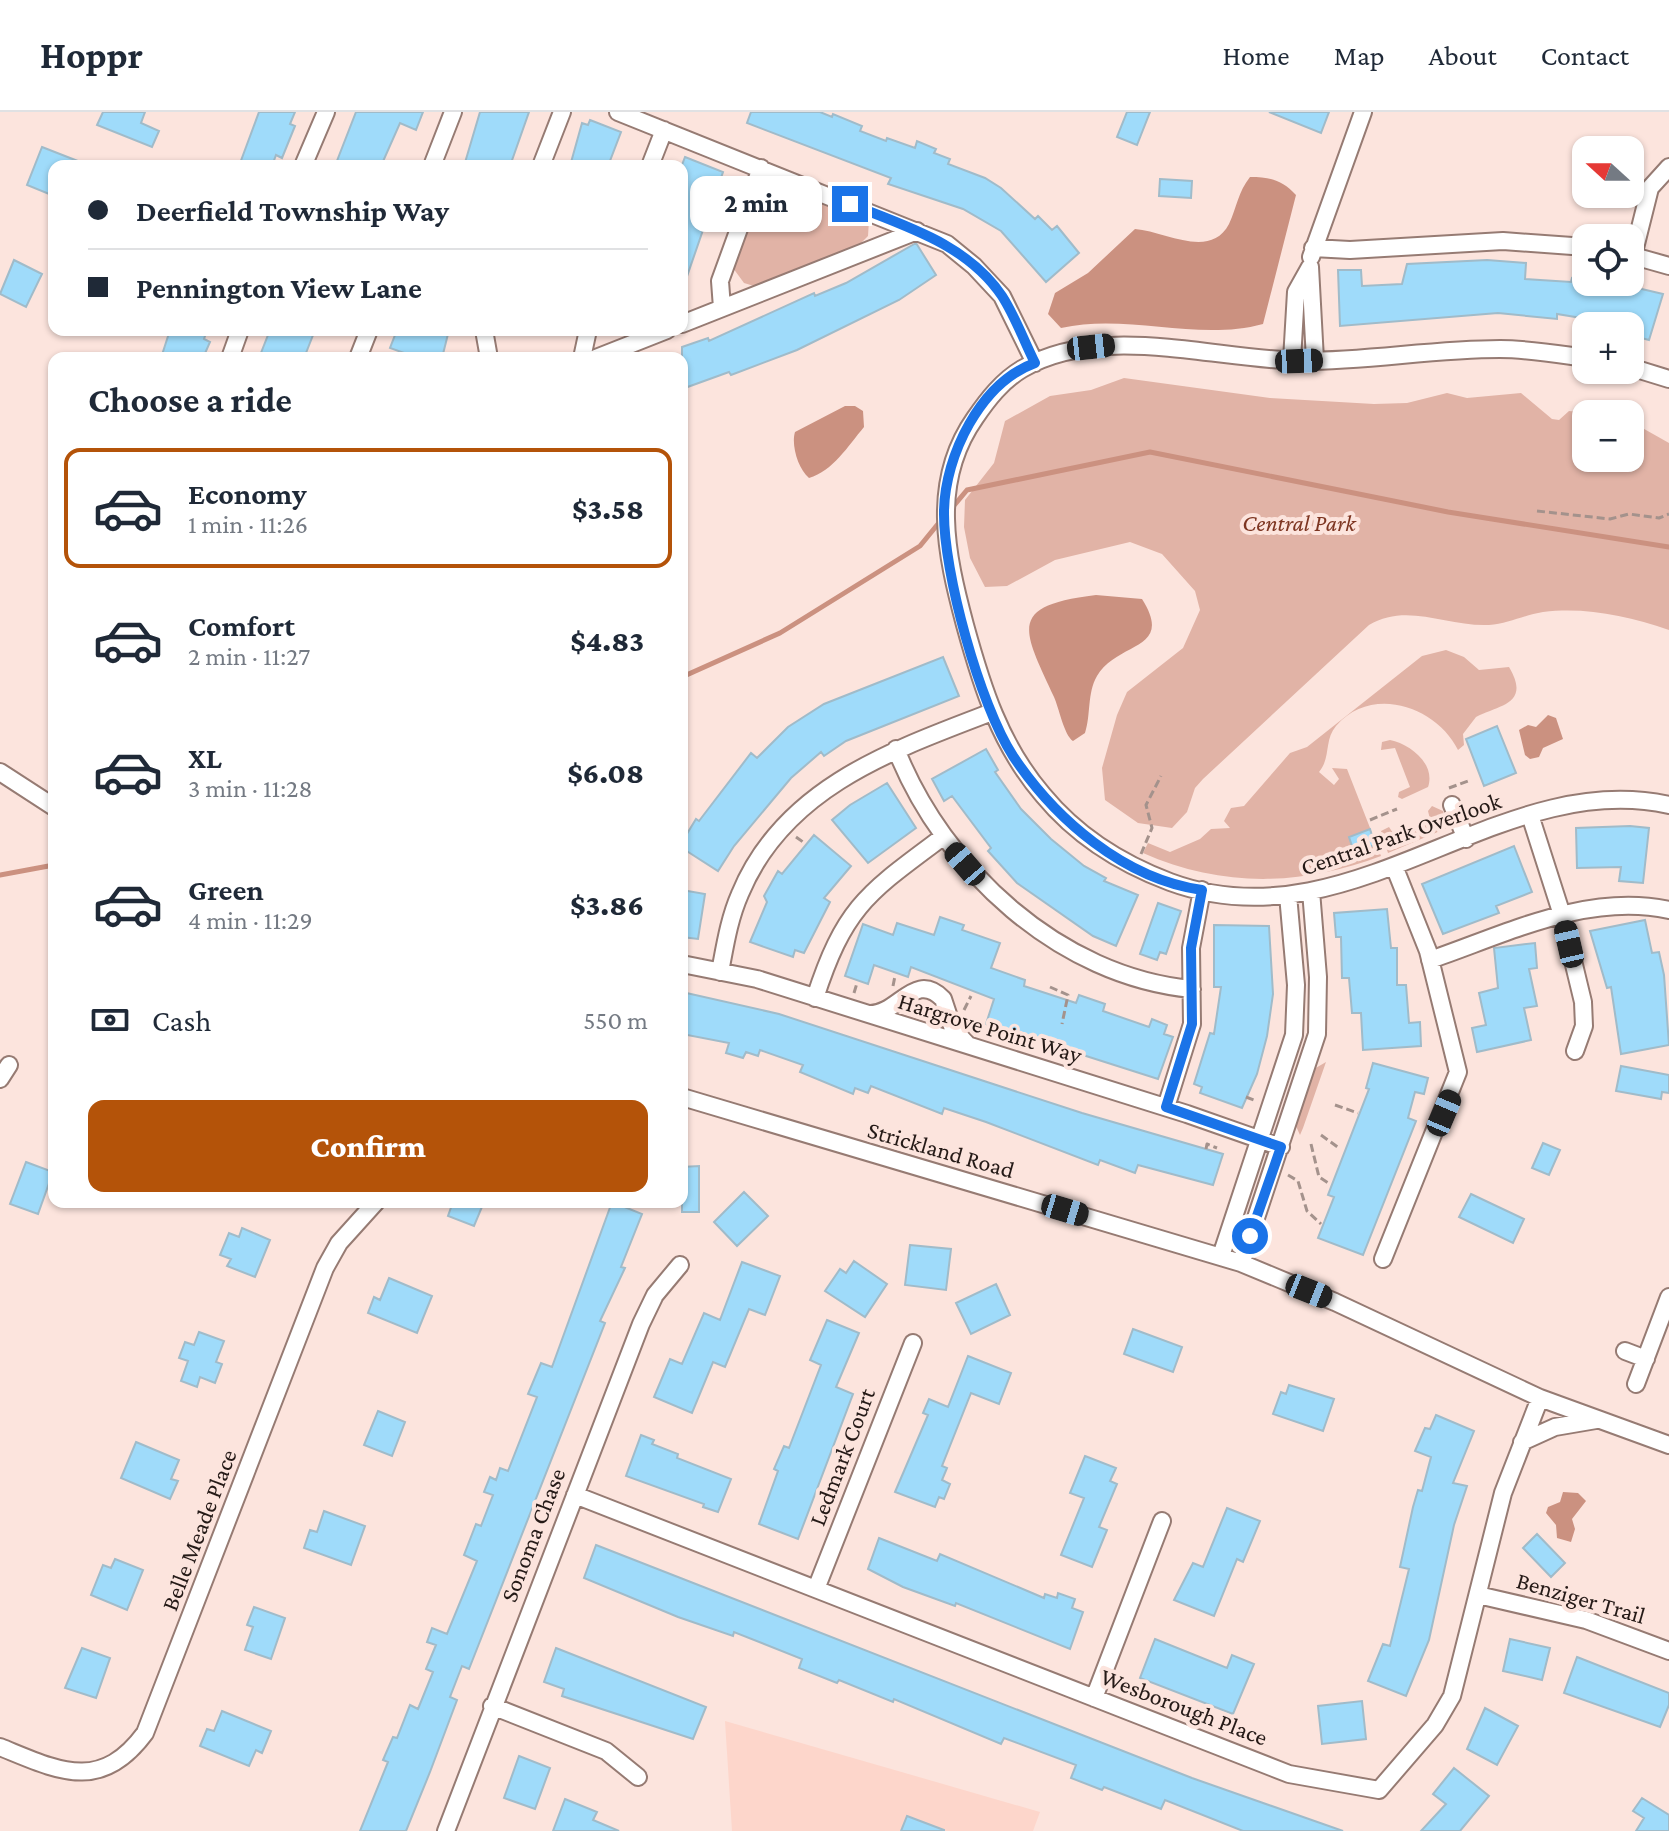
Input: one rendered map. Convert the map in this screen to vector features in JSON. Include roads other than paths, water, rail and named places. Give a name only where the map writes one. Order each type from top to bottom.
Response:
[{"type":"street","points":[[306,160],[326,112]]},
{"type":"street","points":[[434,160],[453,112]]},
{"type":"street","points":[[543,160],[562,112]]},
{"type":"street","points":[[618,112],[947,244],[974,266],[1002,296],[1035,363],[1061,353],[1108,346],[1292,360],[1493,349],[1572,357]]},
{"type":"street","points":[[1315,360],[1310,267],[1313,248],[1363,112]]},
{"type":"street","points":[[652,160],[664,130]]},
{"type":"street","points":[[1640,224],[1648,194],[1669,167]]},
{"type":"street","points":[[722,308],[720,281],[761,168]]},
{"type":"street","points":[[688,322],[917,231]]},
{"type":"street","points":[[1313,248],[1350,250],[1503,241],[1572,246]]},
{"type":"street","points":[[1644,259],[1669,266]]},
{"type":"street","points":[[1292,360],[1296,292],[1310,267]]},
{"type":"street","points":[[611,352],[652,336]]},
{"type":"street","name":"Central Park Overlook","points":[[1035,363],[1002,384],[982,408],[956,450],[947,486],[945,523],[958,599],[1001,736],[1023,770],[1077,829],[1137,867],[1168,881],[1202,890],[1258,896],[1288,895],[1394,866],[1555,805],[1594,799],[1667,805]]},
{"type":"street","points":[[1644,370],[1668,376]]},
{"type":"street","points":[[720,972],[735,907],[760,858],[787,826],[833,784],[896,749],[992,712]]},
{"type":"street","points":[[896,749],[918,797],[944,836],[998,896],[1064,945],[1129,975],[1160,985],[1192,989]]},
{"type":"street","points":[[0,772],[48,803]]},
{"type":"street","points":[[1449,797],[1466,839]]},
{"type":"street","points":[[1530,815],[1562,915],[1585,1015],[1575,1051]]},
{"type":"street","points":[[815,998],[832,950],[862,900],[885,878],[944,836]]},
{"type":"street","points":[[1383,1259],[1457,1080],[1457,1065],[1430,960],[1394,866]]},
{"type":"street","points":[[1166,1107],[1192,1024],[1191,948],[1202,890]]},
{"type":"street","points":[[1241,1263],[1311,1060],[1318,1024],[1311,891]]},
{"type":"street","points":[[1221,1256],[1294,1035],[1296,985],[1288,895]]},
{"type":"street","points":[[1430,960],[1562,915],[1616,904],[1669,910]]},
{"type":"street","name":"Hargrove Point Way","points":[[688,965],[815,998],[1166,1107],[1281,1147]]},
{"type":"street","points":[[867,1014],[885,1012],[913,990],[934,992],[947,1005],[958,1036],[975,1049]]},
{"type":"street","name":"Strickland Road","points":[[688,1099],[1241,1263],[1335,1302],[1540,1398],[1669,1445]]},
{"type":"street","points":[[1242,1186],[1264,1193]]},
{"type":"street","name":"Belle Meade Place","points":[[0,1747],[57,1770],[78,1773],[117,1763],[145,1733],[325,1268],[339,1243],[371,1208]]},
{"type":"street","name":"Sonoma Chase","points":[[446,1831],[648,1309],[680,1265]]},
{"type":"street","points":[[1636,1384],[1669,1297]]},
{"type":"street","name":"Ledmark Court","points":[[816,1589],[913,1343]]},
{"type":"street","points":[[1625,1351],[1646,1359]]},
{"type":"street","name":"Wesborough Place","points":[[575,1495],[1289,1774],[1379,1790],[1445,1711],[1457,1680],[1503,1493],[1540,1398]]},
{"type":"street","points":[[1522,1442],[1555,1427],[1602,1419]]},
{"type":"street","points":[[1094,1698],[1162,1521]]},
{"type":"street","name":"Benziger Trail","points":[[1478,1595],[1574,1616],[1669,1651]]},
{"type":"street","points":[[492,1706],[606,1751],[638,1777]]},
{"type":"waterway","points":[[951,509],[967,490],[1150,452],[1448,512],[1669,547]]},
{"type":"waterway","points":[[688,674],[780,633],[920,546],[942,519]]},
{"type":"waterway","points":[[0,875],[48,866]]},
{"type":"park label","name":"Central Park","points":[[1299,523]]}]
